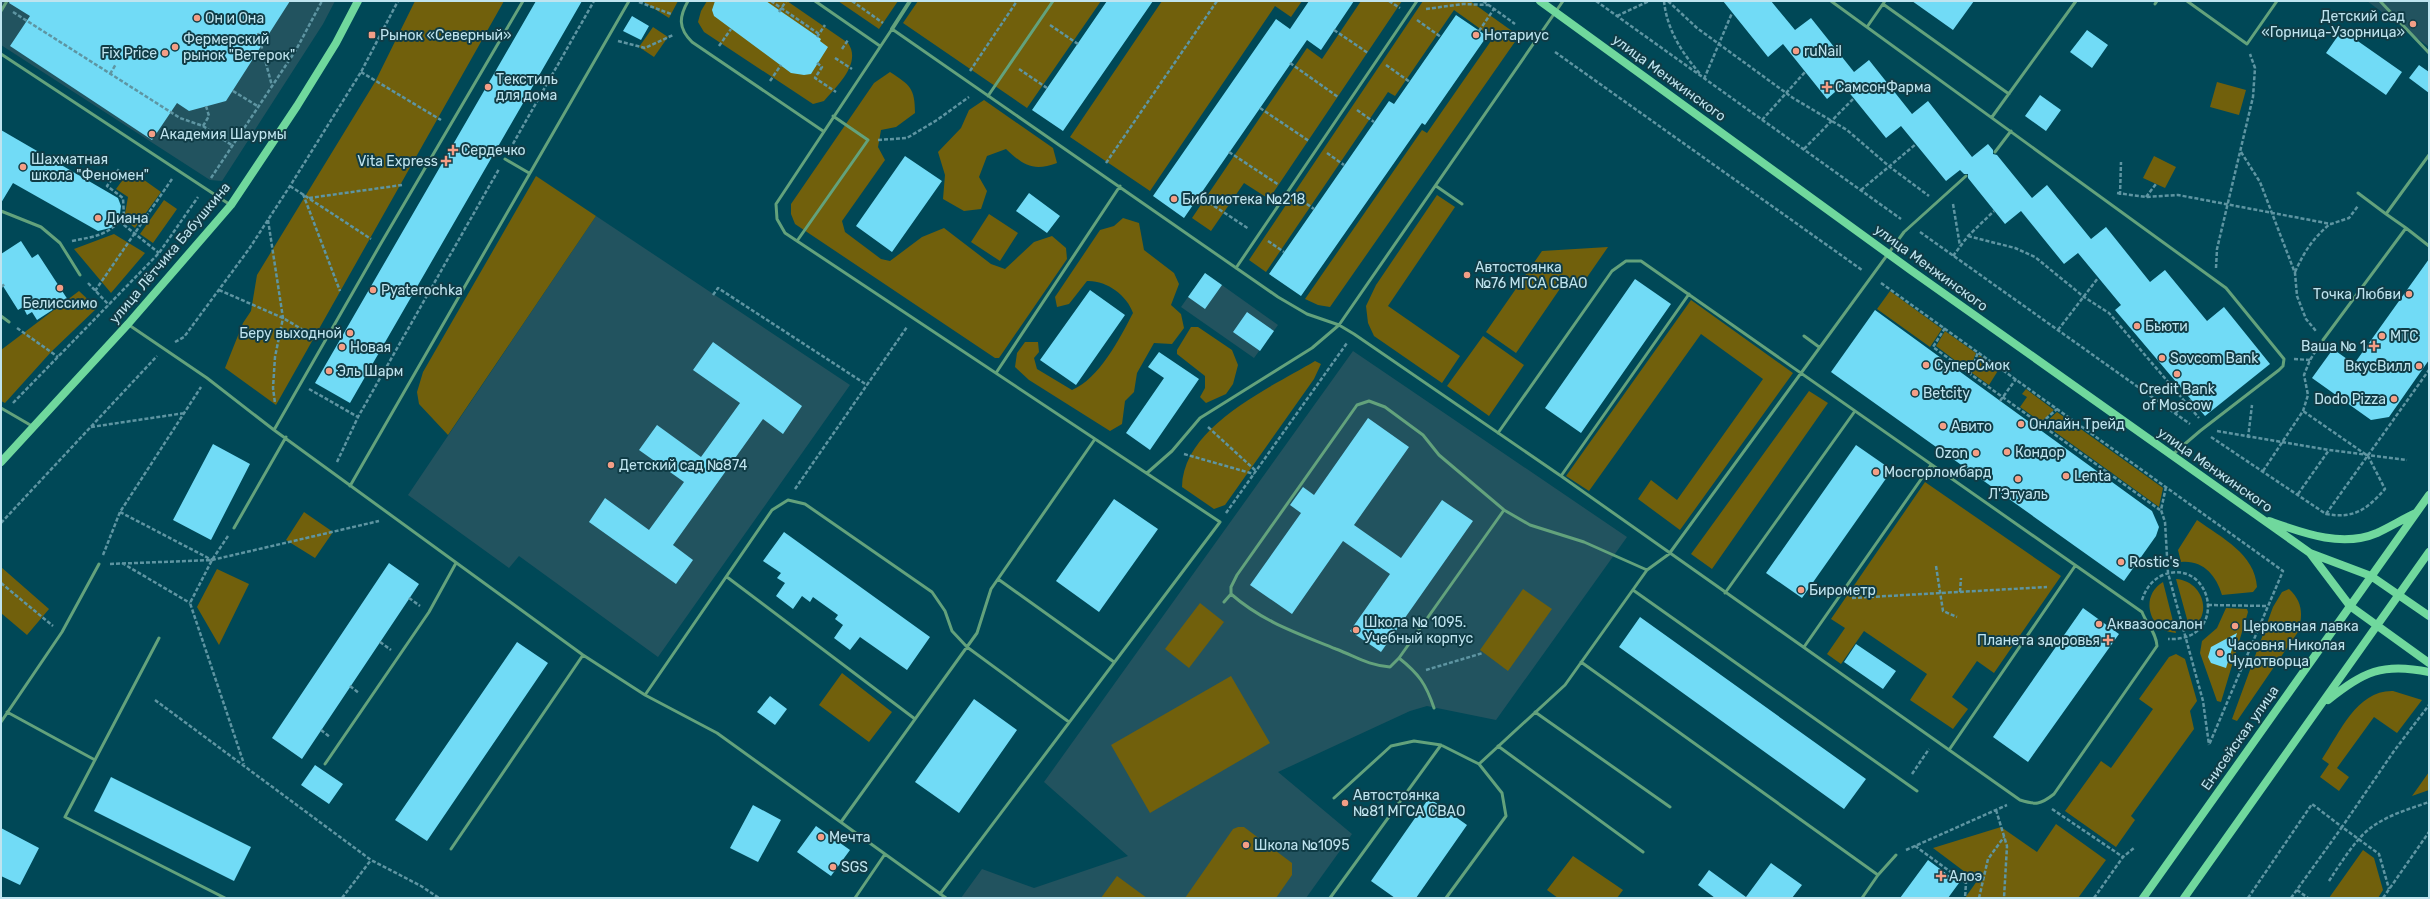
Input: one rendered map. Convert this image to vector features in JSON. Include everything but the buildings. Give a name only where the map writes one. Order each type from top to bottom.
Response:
[{"type":"main road","name":"улица Лётчика Бабушкина","points":[[1,462],[128,324],[231,205],[297,106],[336,43],[358,1]]},
{"type":"main road","name":"улица Менжинского","points":[[1540,1],[1888,254],[2310,553],[2371,576],[2429,616]]},
{"type":"main road","name":"Енисейская улица","points":[[2143,898],[2429,495]]},
{"type":"main road","points":[[2261,519],[2311,534],[2350,539],[2376,533],[2417,512]]},
{"type":"main road","points":[[2184,898],[2429,552]]},
{"type":"main road","name":"улица Менжинского","points":[[2310,553],[2350,606],[2429,662]]},
{"type":"main road","points":[[2321,705],[2353,680],[2378,670],[2400,667],[2429,672]]},
{"type":"street","points":[[892,29],[910,1]]},
{"type":"lane","points":[[1,11],[8,1]]},
{"type":"lane","points":[[274,430],[416,183],[524,1]]},
{"type":"lane","points":[[350,486],[629,1]]},
{"type":"lane","points":[[688,1],[680,17],[683,31],[692,42],[823,131]]},
{"type":"lane","points":[[815,1],[880,46]]},
{"type":"lane","points":[[988,96],[1053,1]]},
{"type":"lane","points":[[1236,268],[1417,1]]},
{"type":"lane","points":[[1146,473],[1172,451],[1200,418],[1312,348],[1339,325],[1563,1]]},
{"type":"lane","points":[[1830,1],[2216,280],[2226,288],[2284,359],[2283,366],[2206,426],[2172,455]]},
{"type":"lane","points":[[1992,117],[2076,1]]},
{"type":"lane","points":[[2187,1],[2247,44],[2277,1]]},
{"type":"lane","points":[[2380,1],[2429,53]]},
{"type":"lane","points":[[1867,27],[1884,2],[2009,94]]},
{"type":"lane","points":[[940,894],[1220,522],[785,233],[777,219],[776,204],[892,29],[1278,297],[1307,314],[1339,325],[1354,334],[1498,433],[1561,476],[1725,594],[1804,647],[2020,800],[2032,804],[2043,803],[2054,794],[2157,646],[2156,634],[2147,624],[2142,612],[1641,261],[1626,261],[1612,271],[1498,433]]},
{"type":"lane","points":[[1,54],[231,205]]},
{"type":"lane","points":[[797,241],[868,140],[833,116]]},
{"type":"lane","points":[[1995,152],[2011,131]]},
{"type":"lane","points":[[2386,214],[2429,155]]},
{"type":"lane","points":[[505,159],[529,174]]},
{"type":"lane","points":[[1479,764],[1565,685],[1646,570],[1669,554],[1800,372],[1888,254],[1911,226],[1966,176]]},
{"type":"lane","points":[[996,373],[1120,186]]},
{"type":"lane","points":[[1436,186],[1462,204]]},
{"type":"lane","points":[[2358,193],[2429,246]]},
{"type":"lane","points":[[1,212],[41,227],[60,244],[80,275]]},
{"type":"lane","points":[[2323,340],[2406,228]]},
{"type":"lane","points":[[1561,476],[1689,294]]},
{"type":"lane","points":[[1,316],[8,322]]},
{"type":"lane","points":[[128,324],[207,378],[350,486],[395,517],[583,655],[645,695],[717,733],[946,898]]},
{"type":"lane","points":[[1804,336],[1819,347]]},
{"type":"lane","points":[[1224,602],[1231,594],[1231,587],[1237,575],[1357,405],[1369,401],[1385,407],[1423,436],[1439,455],[1504,510],[1530,525],[1590,544],[1646,570]]},
{"type":"lane","points":[[1,408],[34,427]]},
{"type":"lane","points":[[1725,594],[1855,411]]},
{"type":"lane","points":[[234,528],[286,437]]},
{"type":"lane","points":[[841,822],[977,633],[991,589],[1095,439]]},
{"type":"lane","points":[[1804,647],[1931,465]]},
{"type":"lane","points":[[645,695],[772,510],[788,500],[805,504],[932,592],[945,611],[952,631],[967,647],[1069,722]]},
{"type":"lane","points":[[1231,594],[1244,606],[1289,632],[1340,650],[1373,666],[1390,667],[1399,658],[1504,510]]},
{"type":"lane","points":[[324,764],[429,612],[456,563]]},
{"type":"lane","points":[[1,722],[62,632],[99,564]]},
{"type":"lane","points":[[1949,750],[2075,566]]},
{"type":"lane","points":[[727,577],[916,719]]},
{"type":"lane","points":[[998,578],[1114,662]]},
{"type":"lane","points":[[1633,590],[1917,791]]},
{"type":"lane","points":[[159,638],[65,817],[226,898]]},
{"type":"lane","points":[[451,849],[583,655]]},
{"type":"lane","points":[[1399,658],[1417,672],[1428,690],[1434,708]]},
{"type":"lane","points":[[1581,662],[1878,875]]},
{"type":"lane","points":[[7,712],[95,760]]},
{"type":"lane","points":[[1535,712],[1670,808]]},
{"type":"lane","points":[[1334,798],[1391,746],[1414,741],[1441,745],[1479,764],[1502,792],[1506,816],[1446,898]]},
{"type":"lane","points":[[1330,898],[1441,745]]},
{"type":"lane","points":[[1498,746],[1643,852]]},
{"type":"lane","points":[[855,898],[885,854]]},
{"type":"lane","points":[[1862,898],[1878,875],[1896,855]]},
{"type":"path","points":[[6,410],[159,253],[233,146],[296,50],[322,1]]},
{"type":"path","points":[[1,523],[164,349],[184,337],[219,290],[290,186],[361,72],[398,1]]},
{"type":"path","points":[[333,472],[358,417],[594,1]]},
{"type":"path","points":[[636,1],[680,17]]},
{"type":"path","points":[[771,1],[818,35],[825,25]]},
{"type":"path","points":[[778,12],[786,1]]},
{"type":"path","points":[[852,1],[881,21]]},
{"type":"path","points":[[964,80],[1017,1]]},
{"type":"path","points":[[1100,172],[1217,1]]},
{"type":"path","points":[[1483,1],[1514,24]]},
{"type":"path","points":[[1596,1],[2200,431],[2298,494],[2326,514],[2341,517],[2356,514],[2373,503],[2385,489],[2368,456],[2302,411]]},
{"type":"path","points":[[1617,16],[1649,1]]},
{"type":"path","points":[[1664,1],[1668,22],[1675,39],[1704,78]]},
{"type":"path","points":[[1668,1],[1691,23],[1719,44],[1785,92],[1847,130],[1890,167],[1938,202]]},
{"type":"path","points":[[1408,14],[1432,8],[1455,5],[1488,5]]},
{"type":"path","points":[[4,6],[180,118],[203,126],[233,146]]},
{"type":"path","points":[[1480,31],[1494,9]]},
{"type":"path","points":[[1704,78],[1732,13]]},
{"type":"path","points":[[1408,14],[1441,37]]},
{"type":"path","points":[[1041,19],[1078,44]]},
{"type":"path","points":[[719,46],[731,29]]},
{"type":"path","points":[[1334,30],[1410,82]]},
{"type":"path","points":[[608,38],[645,48],[683,31]]},
{"type":"path","points":[[258,33],[272,86]]},
{"type":"path","points":[[842,49],[848,40]]},
{"type":"path","points":[[2216,280],[2217,249],[2253,97],[2255,68],[2247,44]]},
{"type":"path","points":[[1555,52],[1945,328],[2283,571],[2209,745],[2203,701],[2168,573],[2165,522],[2160,510],[1933,347],[1945,328]]},
{"type":"path","points":[[836,58],[852,69]]},
{"type":"path","points":[[1011,63],[1047,88]]},
{"type":"path","points":[[110,74],[116,64]]},
{"type":"path","points":[[818,64],[822,66],[815,78],[836,92]]},
{"type":"path","points":[[1290,64],[1374,122]]},
{"type":"path","points":[[770,81],[781,65]]},
{"type":"path","points":[[361,72],[450,126]]},
{"type":"path","points":[[1762,120],[1785,92],[1806,72]]},
{"type":"path","points":[[868,140],[907,138],[938,120],[979,90]]},
{"type":"path","points":[[233,91],[259,107]]},
{"type":"path","points":[[1804,149],[1854,98]]},
{"type":"path","points":[[203,126],[209,116],[206,106]]},
{"type":"path","points":[[1260,108],[1344,166]]},
{"type":"path","points":[[1861,190],[1916,144]]},
{"type":"path","points":[[1229,152],[1314,209]]},
{"type":"path","points":[[2241,152],[2260,182],[2295,273],[2297,296],[2306,318],[2323,340],[2310,360],[2304,375],[2308,394],[2302,411],[2263,471]]},
{"type":"path","points":[[2120,195],[2121,162]]},
{"type":"path","points":[[60,244],[102,235],[113,229],[124,216],[123,198],[107,186],[118,169]]},
{"type":"path","points":[[95,291],[179,170]]},
{"type":"path","points":[[309,198],[416,183]]},
{"type":"path","points":[[2146,197],[2156,184]]},
{"type":"path","points":[[290,186],[380,245]]},
{"type":"path","points":[[2092,190],[2106,187],[2120,195],[2146,197],[2178,195],[2228,203],[2331,224]]},
{"type":"path","points":[[1952,189],[1960,247]]},
{"type":"path","points":[[303,194],[345,305]]},
{"type":"path","points":[[1199,196],[1284,252]]},
{"type":"path","points":[[2295,273],[2304,252],[2314,237],[2331,224],[2349,218],[2365,198]]},
{"type":"path","points":[[1953,256],[1968,236],[1994,211]]},
{"type":"path","points":[[268,219],[283,318],[275,358],[273,388],[276,405]]},
{"type":"path","points":[[120,221],[159,253]]},
{"type":"path","points":[[1968,236],[2015,248],[2035,257],[2084,297],[2109,314],[2206,426],[2220,432],[2248,438],[2368,456],[2407,460]]},
{"type":"path","points":[[2058,330],[2098,278]]},
{"type":"path","points":[[1,287],[5,284]]},
{"type":"path","points":[[91,286],[108,305]]},
{"type":"path","points":[[713,295],[718,288],[867,385]]},
{"type":"path","points":[[219,290],[283,318],[324,342]]},
{"type":"path","points":[[788,500],[914,318]]},
{"type":"path","points":[[8,322],[58,357]]},
{"type":"path","points":[[1220,522],[1354,334]]},
{"type":"path","points":[[1970,374],[1978,352]]},
{"type":"path","points":[[2326,514],[2429,370]]},
{"type":"path","points":[[207,378],[120,512],[99,564],[212,560],[395,517]]},
{"type":"path","points":[[2000,401],[2016,379]]},
{"type":"path","points":[[300,384],[358,417]]},
{"type":"path","points":[[2248,438],[2254,389]]},
{"type":"path","points":[[2175,413],[2191,400]]},
{"type":"path","points":[[2040,424],[2057,409]]},
{"type":"path","points":[[91,427],[185,412]]},
{"type":"path","points":[[1200,418],[1255,473]]},
{"type":"path","points":[[2298,494],[2329,450]]},
{"type":"path","points":[[1172,451],[1255,473]]},
{"type":"path","points":[[2160,510],[2166,487]]},
{"type":"path","points":[[120,512],[212,560]]},
{"type":"path","points":[[190,603],[212,560],[234,528]]},
{"type":"path","points":[[121,563],[190,603],[244,765]]},
{"type":"path","points":[[1936,566],[1943,611],[1957,617]]},
{"type":"path","points":[[2142,612],[2142,599],[2148,587],[2157,578],[2168,573],[2182,573],[2194,578],[2204,588],[2208,605],[2208,614],[2203,626],[2186,638],[2168,639],[2156,634]]},
{"type":"path","points":[[1960,592],[1961,578]]},
{"type":"path","points":[[1,583],[62,632]]},
{"type":"path","points":[[1838,599],[2062,586]]},
{"type":"path","points":[[2208,605],[2268,606]]},
{"type":"path","points":[[1417,672],[1483,653]]},
{"type":"path","points":[[155,700],[371,860],[421,886],[439,898]]},
{"type":"path","points":[[2291,898],[2394,751],[2429,705]]},
{"type":"path","points":[[1906,783],[1935,740]]},
{"type":"path","points":[[1896,855],[2020,800]]},
{"type":"path","points":[[2329,881],[2358,839],[2376,824],[2395,814],[2429,802]]},
{"type":"path","points":[[2043,803],[2123,857]]},
{"type":"path","points":[[2248,898],[2312,804],[2379,854],[2389,888]]},
{"type":"path","points":[[1996,810],[2007,846],[2004,898]]},
{"type":"path","points":[[2383,898],[2429,832]]},
{"type":"path","points":[[1979,898],[1988,859],[2004,837]]},
{"type":"path","points":[[1915,846],[1966,883],[1965,898]]},
{"type":"path","points":[[2094,898],[2123,857],[2134,848]]},
{"type":"path","points":[[342,898],[371,860]]},
{"type":"path","points":[[2297,890],[2307,897]]},
{"type":"shaded area","points":[[1,1],[335,1],[323,24],[222,181],[210,180],[1,45]]},
{"type":"shaded area","points":[[415,1],[504,1],[276,405],[225,368],[243,323],[251,311],[257,275],[375,82]]},
{"type":"shaded area","points":[[642,1],[678,1],[669,18]]},
{"type":"shaded area","points":[[707,1],[787,1],[848,43],[852,51],[850,66],[841,81],[824,101],[813,104],[704,32],[698,22],[701,11]]},
{"type":"shaded area","points":[[838,1],[898,1],[879,29]]},
{"type":"shaded area","points":[[918,1],[1101,1],[1027,108],[903,23]]},
{"type":"shaded area","points":[[1162,1],[1302,1],[1291,17],[1275,6],[1150,191],[1070,137]]},
{"type":"shaded area","points":[[1361,1],[1402,1],[1269,199],[1244,183],[1211,231],[1192,218],[1307,48],[1322,59]]},
{"type":"shaded area","points":[[1423,1],[1470,1],[1519,36],[1330,307],[1318,305],[1305,299],[1422,130],[1427,133],[1493,38],[1454,10],[1395,96],[1388,92],[1266,272],[1249,260]]},
{"type":"shaded area","name":"Детский сад «Горница-Узорница»","points":[[2367,1],[2429,1],[2429,47]]},
{"type":"shaded area","points":[[653,27],[668,37],[654,57],[639,47]]},
{"type":"shaded area","points":[[890,72],[907,84],[910,88],[914,98],[915,113],[896,127],[881,130],[878,147],[885,160],[842,221],[845,232],[881,259],[890,261],[922,237],[944,228],[991,264],[1005,269],[1034,242],[1052,236],[1066,248],[1067,259],[999,358],[995,358],[795,224],[791,214],[791,204],[874,83]]},
{"type":"shaded area","points":[[2217,82],[2246,90],[2239,115],[2210,107]]},
{"type":"shaded area","points":[[984,100],[1053,148],[1057,163],[1049,166],[1035,167],[1023,163],[1006,149],[987,156],[979,177],[987,191],[981,209],[964,211],[943,199],[945,175],[938,152],[961,128],[969,110]]},
{"type":"shaded area","points":[[2154,156],[2176,167],[2165,188],[2143,178]]},
{"type":"shaded area","points":[[130,170],[161,192],[135,228],[124,219],[128,197],[116,189]]},
{"type":"shaded area","points":[[536,176],[596,216],[448,435],[419,404],[417,392],[423,372]]},
{"type":"shaded area","points":[[1437,195],[1455,207],[1388,306],[1460,356],[1442,383],[1374,336],[1368,323],[1366,306],[1376,285]]},
{"type":"shaded area","points":[[164,200],[177,209],[153,243],[140,234]]},
{"type":"shaded area","points":[[989,214],[1018,233],[1000,261],[971,242]]},
{"type":"shaded area","name":"Детский сад №874","points":[[596,216],[850,385],[658,657],[519,556],[509,568],[408,495]]},
{"type":"shaded area","points":[[1123,218],[1139,223],[1144,250],[1174,273],[1179,284],[1171,305],[1181,314],[1184,328],[1172,344],[1154,343],[1137,373],[1134,392],[1125,401],[1122,424],[1110,431],[1029,380],[1015,367],[1017,353],[1025,342],[1038,342],[1039,352],[1034,358],[1037,369],[1072,390],[1082,385],[1091,377],[1108,357],[1133,313],[1126,300],[1115,290],[1094,281],[1087,281],[1069,304],[1057,307],[1055,297],[1100,230],[1114,226]]},
{"type":"shaded area","points":[[114,234],[145,253],[111,293],[74,249]]},
{"type":"shaded area","points":[[1608,247],[1581,286],[1568,277],[1516,353],[1486,332],[1542,251]]},
{"type":"shaded area","points":[[1205,273],[1278,325],[1254,358],[1181,307]]},
{"type":"shaded area","points":[[79,291],[97,308],[51,352],[5,403],[1,401],[1,350]]},
{"type":"shaded area","points":[[1890,291],[1942,329],[1930,347],[1877,309]]},
{"type":"shaded area","points":[[1691,300],[1793,373],[1680,530],[1638,499],[1651,480],[1677,500],[1763,379],[1701,334],[1589,491],[1566,476]]},
{"type":"shaded area","points":[[1191,327],[1198,327],[1232,350],[1238,365],[1233,384],[1226,394],[1206,403],[1200,397],[1205,388],[1205,376],[1177,354],[1177,350]]},
{"type":"shaded area","points":[[1945,331],[1976,353],[1969,371],[1936,346]]},
{"type":"shaded area","points":[[1483,336],[1524,365],[1489,416],[1447,386]]},
{"type":"shaded area","name":"Школа № 1095. Учебный корпус","points":[[1353,351],[1627,537],[1496,720],[1427,706],[1410,711],[1278,772],[1352,834],[1306,898],[961,898],[982,869],[1034,888],[1128,856],[1044,782]]},
{"type":"shaded area","points":[[1979,355],[1999,369],[1989,385],[1972,373]]},
{"type":"shaded area","points":[[1315,361],[1321,364],[1314,379],[1225,505],[1214,509],[1182,487],[1186,465],[1197,445],[1213,427],[1232,411],[1253,397]]},
{"type":"shaded area","points":[[2026,389],[2054,410],[2041,422],[2020,407],[2027,397],[2022,394]]},
{"type":"shaded area","points":[[1809,391],[1828,403],[1712,569],[1691,554]]},
{"type":"shaded area","points":[[2057,412],[2163,488],[2159,507],[2044,424]]},
{"type":"shaded area","points":[[1925,482],[2061,576],[1994,673],[1977,661],[1952,697],[1968,709],[1953,729],[1910,700],[1927,674],[1864,631],[1841,664],[1827,654],[1845,628],[1831,619]]},
{"type":"shaded area","points":[[304,512],[333,532],[315,558],[286,540]]},
{"type":"shaded area","points":[[2197,520],[2226,540],[2244,556],[2255,575],[2257,587],[2253,592],[2222,595],[2216,581],[2208,570],[2196,564],[2181,562],[2178,550]]},
{"type":"shaded area","points":[[1,567],[49,609],[27,635],[1,613]]},
{"type":"shaded area","points":[[217,569],[249,584],[219,645],[197,607]]},
{"type":"shaded area","points":[[2176,579],[2185,581],[2193,586],[2199,592],[2202,600],[2202,616],[2197,624],[2190,630]]},
{"type":"shaded area","points":[[2163,582],[2176,633],[2159,627],[2150,612],[2149,604],[2151,596],[2156,588]]},
{"type":"shaded area","points":[[1523,589],[1552,609],[1508,671],[1480,650]]},
{"type":"shaded area","points":[[2289,589],[2297,599],[2301,609],[2301,620],[2298,632],[2237,721],[2232,719],[2273,607],[2282,592]]},
{"type":"shaded area","points":[[1200,603],[1224,622],[1189,668],[1165,649]]},
{"type":"shaded area","points":[[2226,608],[2247,609],[2248,612],[2221,702],[2217,701],[2200,653],[2202,641],[2217,628]]},
{"type":"shaded area","points":[[2176,654],[2185,659],[2197,701],[2190,711],[2194,729],[2131,816],[2135,820],[2116,847],[2065,811],[2101,761],[2111,768],[2153,709],[2139,699],[2169,657]]},
{"type":"shaded area","points":[[842,673],[892,712],[869,742],[819,705]]},
{"type":"shaded area","points":[[1231,676],[1270,743],[1150,813],[1111,745]]},
{"type":"shaded area","points":[[2393,691],[2422,700],[2397,733],[2374,717],[2337,768],[2349,777],[2339,791],[2320,777],[2329,764],[2322,759],[2343,725],[2359,705],[2369,697],[2380,693]]},
{"type":"shaded area","points":[[2429,772],[2429,790],[2412,796]]},
{"type":"shaded area","points":[[2056,824],[2106,860],[2078,898],[1965,898],[1977,881],[1933,848],[2001,827],[2037,852]]},
{"type":"shaded area","points":[[1244,827],[1292,863],[1292,875],[1276,898],[1185,898],[1233,829]]},
{"type":"shaded area","points":[[2363,850],[2374,858],[2383,890],[2378,898],[2329,898]]},
{"type":"shaded area","points":[[1573,856],[1623,890],[1617,898],[1558,898],[1547,890]]},
{"type":"shaded area","points":[[1117,876],[1147,898],[1101,898]]},
{"type":"place","name":"Он и Она","points":[[197,18]]},
{"type":"place","name":"Детский сад «Горница-Узорница»","points":[[2413,24]]},
{"type":"place","name":"Рынок «Северный»","points":[[372,35]]},
{"type":"place","name":"Нотариус","points":[[1476,35]]},
{"type":"place","name":"Фермерский рынок \"Ветерок\"","points":[[175,47]]},
{"type":"place","name":"ruNail","points":[[1796,51]]},
{"type":"place","name":"Fix Price","points":[[165,53]]},
{"type":"place","name":"Текстиль для дома","points":[[488,87]]},
{"type":"place","name":"СамсонФарма","points":[[1827,87]]},
{"type":"place","name":"Академия Шаурмы","points":[[152,134]]},
{"type":"place","name":"Сердечко","points":[[453,150]]},
{"type":"place","name":"Vita Express","points":[[446,161]]},
{"type":"place","name":"Шахматная школа \"Феномен\"","points":[[23,167]]},
{"type":"place","name":"Библиотека №218","points":[[1174,199]]},
{"type":"place","name":"Диана","points":[[98,218]]},
{"type":"place","name":"Автостоянка №76 МГСА СВАО","points":[[1467,275]]},
{"type":"place","name":"Белиссимо","points":[[60,288]]},
{"type":"place","name":"Pyaterochka","points":[[373,290]]},
{"type":"place","name":"Точка Любви","points":[[2409,294]]},
{"type":"place","name":"Бьюти","points":[[2137,326]]},
{"type":"place","name":"Беру выходной","points":[[350,333]]},
{"type":"place","name":"МТС","points":[[2382,336]]},
{"type":"place","name":"Ваша № 1","points":[[2374,346]]},
{"type":"place","name":"Новая","points":[[342,347]]},
{"type":"place","name":"Sovcom Bank","points":[[2162,358]]},
{"type":"place","name":"СуперСмок","points":[[1926,365]]},
{"type":"place","name":"ВкусВилл","points":[[2419,366]]},
{"type":"place","name":"Эль Шарм","points":[[329,371]]},
{"type":"place","name":"Credit Bank of Moscow","points":[[2177,374]]},
{"type":"place","name":"Betcity","points":[[1915,393]]},
{"type":"place","name":"Dodo Pizza","points":[[2394,399]]},
{"type":"place","name":"Онлайн Трейд","points":[[2021,424]]},
{"type":"place","name":"Авито","points":[[1943,426]]},
{"type":"place","name":"Кондор","points":[[2007,452]]},
{"type":"place","name":"Ozon","points":[[1976,453]]},
{"type":"place","name":"Детский сад №874","points":[[611,465]]},
{"type":"place","name":"Мосгорломбард","points":[[1876,472]]},
{"type":"place","name":"Lenta","points":[[2066,476]]},
{"type":"place","name":"Л'Этуаль","points":[[2018,479]]},
{"type":"place","name":"Rostic's","points":[[2121,562]]},
{"type":"place","name":"Бирометр","points":[[1801,590]]},
{"type":"place","name":"Аквазоосалон","points":[[2099,624]]},
{"type":"place","name":"Церковная лавка","points":[[2235,626]]},
{"type":"place","name":"Школа № 1095. Учебный корпус","points":[[1356,630]]},
{"type":"place","name":"Планета здоровья","points":[[2108,640]]},
{"type":"place","name":"Часовня Николая Чудотворца","points":[[2220,653]]},
{"type":"place","name":"Автостоянка №81 МГСА СВАО","points":[[1345,803]]},
{"type":"place","name":"Мечта","points":[[821,837]]},
{"type":"place","name":"Школа №1095","points":[[1246,845]]},
{"type":"place","name":"SGS","points":[[833,867]]},
{"type":"place","name":"Алоэ","points":[[1941,876]]}]
